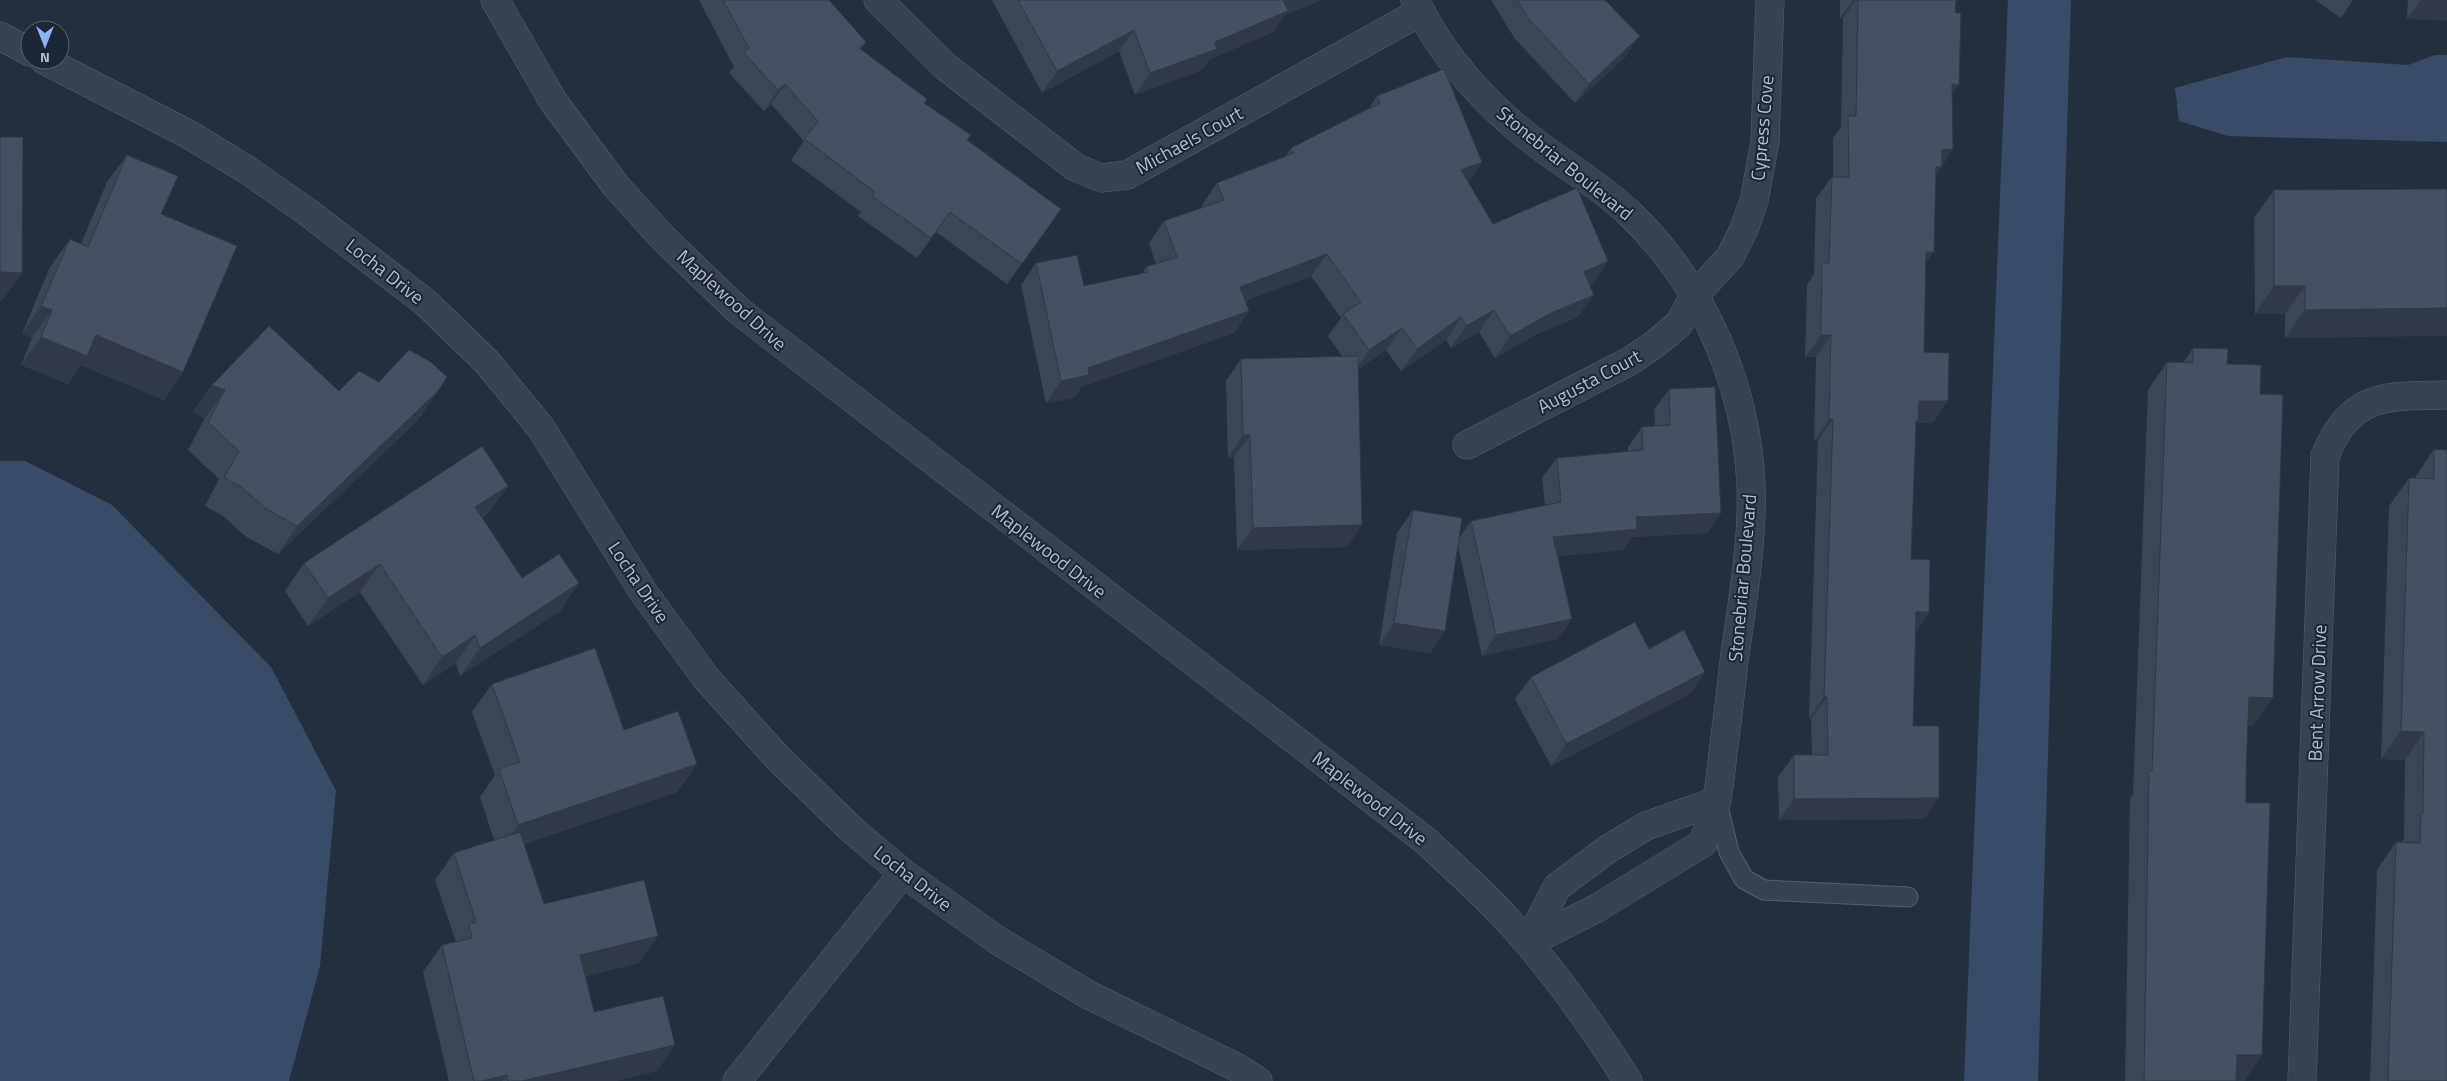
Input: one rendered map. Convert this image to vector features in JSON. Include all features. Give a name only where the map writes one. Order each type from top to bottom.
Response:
[{"type":"street","name":"Maplewood Drive","points":[[495,0],[554,101],[616,186],[663,238],[739,311],[1426,841],[1502,914],[1528,943],[1591,1023],[1628,1081]]},
{"type":"street","name":"Michaels Court","points":[[878,0],[946,67],[1075,167],[1101,178],[1127,175],[1418,6]]},
{"type":"street","name":"Cypress Cove","points":[[1694,296],[1730,257],[1744,229],[1754,201],[1765,141],[1770,0]]},
{"type":"street","name":"Stonebriar Boulevard","points":[[1418,6],[1471,83],[1537,144],[1586,177],[1631,215],[1670,259],[1694,296],[1718,342],[1729,370],[1744,427],[1751,485],[1749,544],[1717,801],[1703,843],[1598,908],[1528,943]]},
{"type":"street","points":[[0,36],[20,47]]},
{"type":"street","name":"Locha Drive","points":[[64,70],[190,134],[249,171],[306,211],[425,302],[487,362],[541,428],[644,594],[706,678],[776,756],[851,829],[903,873],[997,940],[1087,994],[1236,1067],[1258,1081]]},
{"type":"street","name":"Augusta Court","points":[[1467,445],[1630,361],[1679,324],[1694,296]]},
{"type":"street","name":"Bent Arrow Drive","points":[[2302,1081],[2326,456],[2335,432],[2346,419],[2352,413],[2374,400],[2399,395],[2447,395]]},
{"type":"street","points":[[1528,943],[1557,887],[1608,849],[1646,826],[1717,801]]},
{"type":"street","points":[[738,1081],[903,873]]},
{"type":"lane","points":[[1717,801],[1729,852],[1744,879],[1764,890],[1908,897]]},
{"type":"water","points":[[2008,0],[2071,0],[2038,1081],[1964,1081]]},
{"type":"water","points":[[2435,55],[2447,55],[2447,142],[2228,136],[2179,121],[2175,88],[2287,57],[2408,65]]},
{"type":"water","points":[[0,461],[25,461],[112,505],[271,667],[336,791],[320,966],[289,1081],[0,1081]]},
{"type":"building","points":[[723,0],[829,0],[866,42],[859,48],[927,99],[924,103],[971,135],[967,140],[1061,209],[1022,264],[950,212],[931,238],[872,196],[875,192],[805,139],[818,121],[785,84],[778,90],[744,53],[749,48]]},
{"type":"building","points":[[1018,0],[1283,0],[1288,11],[1215,42],[1217,49],[1150,73],[1134,30],[1057,71]]},
{"type":"building","points":[[1517,0],[1605,0],[1640,36],[1589,84],[1529,19]]},
{"type":"building","points":[[1858,0],[1956,0],[1955,13],[1961,13],[1959,85],[1952,84],[1953,149],[1942,150],[1942,167],[1936,167],[1934,252],[1926,252],[1924,352],[1949,353],[1948,401],[1919,401],[1918,421],[1916,421],[1911,559],[1930,560],[1929,612],[1916,612],[1913,726],[1939,726],[1939,798],[1794,799],[1794,755],[1828,755],[1827,697],[1824,697],[1833,419],[1829,419],[1831,335],[1821,335],[1822,263],[1829,263],[1832,177],[1849,177],[1848,116],[1856,116]]},
{"type":"building","points":[[1444,69],[1482,162],[1461,170],[1493,224],[1577,188],[1608,261],[1584,272],[1594,295],[1551,313],[1510,336],[1494,310],[1466,326],[1461,317],[1417,349],[1402,328],[1369,350],[1343,314],[1361,302],[1327,254],[1240,287],[1249,311],[1088,368],[1089,375],[1061,381],[1036,263],[1077,255],[1084,286],[1148,272],[1146,267],[1177,257],[1164,221],[1224,200],[1217,183],[1294,153],[1291,148],[1380,103],[1377,96]]},
{"type":"building","points":[[0,137],[23,137],[22,273],[0,272]]},
{"type":"building","points":[[127,155],[178,176],[161,214],[237,246],[183,372],[96,335],[87,356],[41,337],[52,310],[41,306],[70,239],[88,247]]},
{"type":"building","points":[[2447,189],[2447,308],[2305,310],[2305,286],[2274,286],[2274,190]]},
{"type":"building","points":[[269,326],[339,391],[359,371],[379,382],[409,350],[431,362],[447,377],[438,391],[297,526],[265,508],[243,488],[224,478],[239,451],[208,422],[225,390],[212,385]]},
{"type":"building","points":[[2193,348],[2228,349],[2227,364],[2261,365],[2260,394],[2283,395],[2273,698],[2249,697],[2246,773],[2246,803],[2270,803],[2262,1055],[2237,1055],[2236,1081],[2144,1081],[2149,771],[2152,771],[2167,362],[2193,363]]},
{"type":"building","points":[[1358,356],[1362,525],[1253,528],[1250,435],[1243,435],[1241,359]]},
{"type":"building","points":[[1715,387],[1721,513],[1636,517],[1637,529],[1553,537],[1572,619],[1496,635],[1471,521],[1561,502],[1557,458],[1643,450],[1642,427],[1670,425],[1669,389]]},
{"type":"building","points":[[482,446],[508,486],[475,507],[522,578],[559,554],[579,583],[480,648],[475,635],[442,657],[380,564],[328,598],[304,563]]},
{"type":"building","points":[[2434,449],[2447,450],[2447,1081],[2388,1081],[2396,842],[2420,843],[2421,813],[2423,814],[2424,732],[2401,731],[2409,478],[2434,479]]},
{"type":"building","points":[[1413,510],[1462,518],[1445,631],[1394,623]]},
{"type":"building","points":[[1635,622],[1649,649],[1684,630],[1705,672],[1566,744],[1531,677]]},
{"type":"building","points":[[595,648],[624,730],[678,711],[697,764],[518,825],[499,769],[520,762],[492,684]]},
{"type":"building","points":[[520,832],[544,904],[644,880],[658,936],[580,955],[594,1012],[663,996],[675,1045],[522,1081],[508,1081],[507,1075],[474,1081],[442,945],[472,938],[469,924],[476,922],[454,853]]}]
